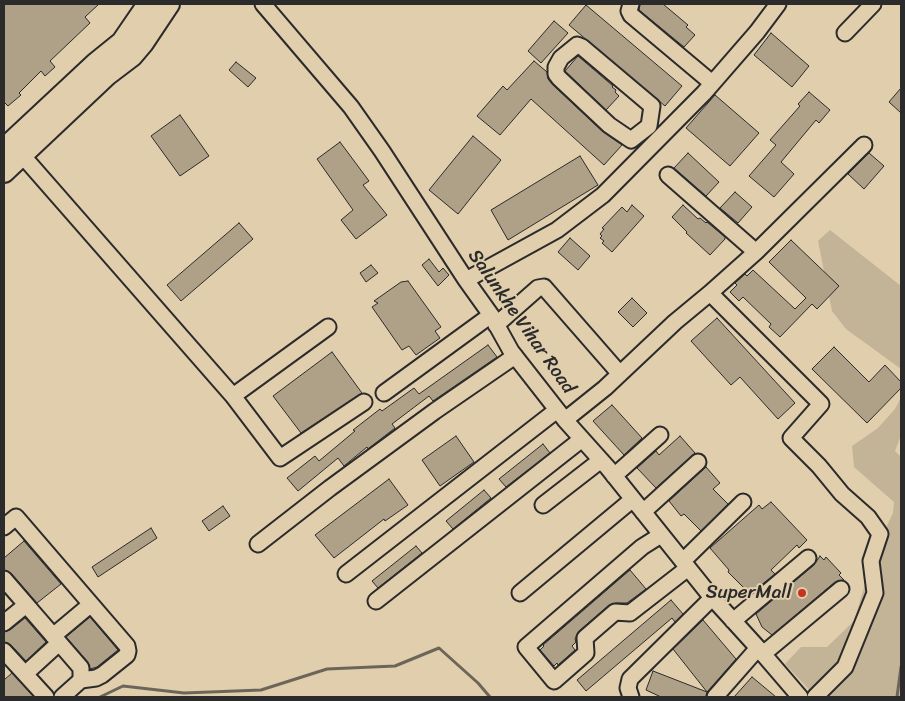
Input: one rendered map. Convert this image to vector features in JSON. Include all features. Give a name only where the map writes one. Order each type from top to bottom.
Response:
[{"type":"main road","points":[[4,172],[13,152],[117,58],[122,42],[148,4]]},
{"type":"main road","points":[[117,58],[132,56],[169,4]]},
{"type":"street","name":"Salunkhe Vihar Road","points":[[263,4],[351,107],[382,151],[516,356],[561,415],[633,499],[712,598],[800,697]]},
{"type":"street","points":[[631,4],[629,11],[631,15],[712,83]]},
{"type":"street","points":[[466,280],[557,230],[603,196],[712,83],[757,32],[778,4]]},
{"type":"street","points":[[845,33],[873,4]]},
{"type":"street","points":[[577,45],[582,47],[652,106],[649,126],[631,140],[609,125],[556,74],[556,67],[561,58],[577,45]]},
{"type":"street","points":[[649,126],[662,136]]},
{"type":"street","points":[[346,574],[561,415],[620,374],[674,322],[756,252],[864,144]]},
{"type":"street","points":[[13,152],[233,396],[280,458],[364,402]]},
{"type":"street","points":[[668,175],[756,252]]},
{"type":"street","points":[[384,393],[538,288],[544,287],[620,374]]},
{"type":"street","points":[[710,292],[821,404],[791,438],[819,466],[842,494],[868,516],[880,534],[871,561],[875,593],[845,666],[815,697]]},
{"type":"street","points":[[233,396],[328,326]]},
{"type":"street","points":[[258,544],[330,488],[435,411],[516,356]]},
{"type":"street","points":[[614,476],[660,434]]},
{"type":"street","points":[[376,601],[582,439]]},
{"type":"street","points":[[544,505],[600,460]]},
{"type":"street","points":[[643,512],[698,462]]},
{"type":"street","points":[[520,593],[633,499]]},
{"type":"street","points":[[661,535],[642,548],[526,646],[554,681],[586,653],[585,638],[615,612],[630,613],[685,565],[742,502]]},
{"type":"street","points":[[4,527],[16,517],[127,646],[127,655],[102,675],[96,678],[81,680],[62,697]]},
{"type":"street","points":[[733,621],[808,558]]},
{"type":"street","points":[[4,579],[81,668],[81,680]]},
{"type":"street","points":[[716,697],[761,651],[841,589]]},
{"type":"street","points":[[631,697],[628,688],[630,679],[712,598]]},
{"type":"street","points":[[4,623],[26,605]]},
{"type":"street","points":[[25,674],[90,605]]},
{"type":"street","points":[[4,651],[46,697]]},
{"type":"shaded area","points":[[830,230],[901,286],[901,369],[846,329],[832,311],[818,241]]},
{"type":"shaded area","points":[[901,397],[901,435],[895,451],[901,457],[901,697],[816,697],[785,664],[801,647],[827,647],[854,621],[875,551],[893,513],[894,502],[854,467],[852,446],[878,428],[895,409]]},
{"type":"building","points":[[4,4],[99,4],[85,17],[90,23],[50,61],[55,67],[45,76],[41,71],[19,93],[21,95],[8,106],[4,102]]},
{"type":"building","points":[[640,4],[663,4],[688,25],[686,27],[695,35],[684,47],[639,10]]},
{"type":"building","points":[[586,5],[682,86],[665,106],[569,25]]},
{"type":"building","points":[[554,21],[568,33],[541,63],[528,51]]},
{"type":"building","points":[[771,33],[809,66],[792,87],[754,55]]},
{"type":"building","points":[[578,56],[616,90],[615,92],[619,96],[606,110],[565,71]]},
{"type":"building","points":[[534,61],[547,72],[548,79],[553,85],[603,132],[622,145],[604,165],[531,99],[500,135],[477,116],[503,86],[507,90]]},
{"type":"building","points":[[236,62],[256,78],[248,87],[229,70]]},
{"type":"building","points":[[901,88],[901,113],[889,102]]},
{"type":"building","points":[[809,92],[830,110],[819,123],[816,120],[781,162],[794,174],[774,197],[749,176],[776,145],[770,140],[800,106],[798,104]]},
{"type":"building","points":[[715,95],[759,133],[730,166],[686,128]]},
{"type":"building","points":[[180,115],[209,156],[180,176],[151,136]]},
{"type":"building","points":[[473,136],[501,160],[458,214],[429,190]]},
{"type":"building","points":[[340,142],[369,181],[363,185],[387,215],[356,239],[341,220],[353,210],[317,159]]},
{"type":"building","points":[[688,153],[719,182],[706,196],[674,168]]},
{"type":"building","points":[[869,153],[884,166],[864,189],[848,174]]},
{"type":"building","points":[[580,156],[598,185],[508,240],[491,210]]},
{"type":"building","points":[[735,192],[752,207],[738,223],[720,208]]},
{"type":"building","points":[[632,205],[644,216],[612,252],[602,243],[604,241],[600,238],[602,236],[600,234],[604,229],[602,228],[622,207],[627,212]]},
{"type":"building","points":[[683,205],[698,219],[700,218],[707,222],[725,237],[710,255],[672,217]]},
{"type":"building","points":[[239,223],[253,239],[181,301],[167,285]]},
{"type":"building","points":[[570,238],[590,256],[578,270],[558,252]]},
{"type":"building","points":[[791,240],[839,286],[817,309],[812,304],[780,337],[769,327],[771,324],[743,297],[739,301],[730,292],[737,285],[735,283],[753,270],[795,309],[806,298],[769,262]]},
{"type":"building","points":[[429,259],[439,272],[443,268],[449,275],[438,286],[422,265]]},
{"type":"building","points":[[371,265],[378,273],[366,282],[360,273]]},
{"type":"building","points":[[408,281],[441,327],[435,331],[440,338],[416,355],[409,346],[402,350],[372,307],[378,303],[374,301],[401,282]]},
{"type":"building","points":[[632,298],[647,313],[633,327],[618,312]]},
{"type":"building","points":[[717,318],[795,403],[778,419],[740,377],[731,385],[691,341]]},
{"type":"building","points":[[488,345],[497,357],[433,401],[429,396],[392,424],[395,428],[344,466],[338,458],[298,491],[287,478],[315,456],[319,461],[355,431],[353,430],[380,409],[382,411],[414,388],[419,394]]},
{"type":"building","points":[[834,347],[869,382],[885,365],[901,382],[901,388],[867,423],[812,369]]},
{"type":"building","points":[[332,352],[362,393],[301,433],[273,396]]},
{"type":"building","points":[[612,405],[642,438],[624,455],[593,421]]},
{"type":"building","points":[[456,436],[474,462],[440,486],[422,460]]},
{"type":"building","points":[[680,436],[695,453],[656,488],[637,468],[656,451],[659,455]]},
{"type":"building","points":[[543,444],[550,453],[506,487],[499,479]]},
{"type":"building","points":[[706,467],[720,483],[713,489],[728,504],[701,531],[684,514],[681,516],[669,501]]},
{"type":"building","points":[[389,479],[408,505],[385,521],[384,519],[334,558],[315,535]]},
{"type":"building","points":[[484,490],[491,498],[453,529],[446,521]]},
{"type":"building","points":[[771,502],[807,540],[799,548],[797,545],[771,570],[775,574],[750,594],[728,572],[729,570],[710,548],[759,505],[762,509]]},
{"type":"building","points":[[223,506],[230,516],[209,531],[202,521]]},
{"type":"building","points":[[151,528],[157,538],[98,577],[92,567]]},
{"type":"building","points":[[24,541],[61,584],[37,603],[11,573],[4,570],[4,558]]},
{"type":"building","points":[[416,546],[422,553],[378,588],[372,581]]},
{"type":"building","name":"SuperMall","points":[[820,556],[824,560],[826,557],[841,573],[839,575],[844,580],[835,582],[772,635],[762,627],[756,614],[814,565]]},
{"type":"building","points":[[630,570],[646,589],[627,603],[609,605],[579,631],[575,639],[576,642],[572,646],[575,650],[558,665],[557,663],[554,666],[540,650],[543,645]]},
{"type":"building","points":[[671,600],[683,614],[675,622],[672,618],[586,691],[577,680]]},
{"type":"building","points":[[90,617],[118,650],[97,667],[90,669],[88,662],[66,637]]},
{"type":"building","points":[[25,618],[46,642],[26,661],[11,645],[4,642],[4,632],[10,630]]},
{"type":"building","points":[[703,620],[736,659],[707,692],[673,649]]},
{"type":"building","points":[[653,671],[707,692],[706,697],[661,697],[646,690]]},
{"type":"building","points":[[12,673],[34,697],[4,697],[4,680]]},
{"type":"building","points":[[752,677],[776,697],[734,697]]},
{"type":"waterway","points":[[100,697],[123,686],[184,693],[261,690],[327,669],[395,666],[439,648],[478,683],[490,697]]},
{"type":"waterway","points":[[897,697],[901,667]]},
{"type":"place","name":"SuperMall","points":[[802,593]]}]
